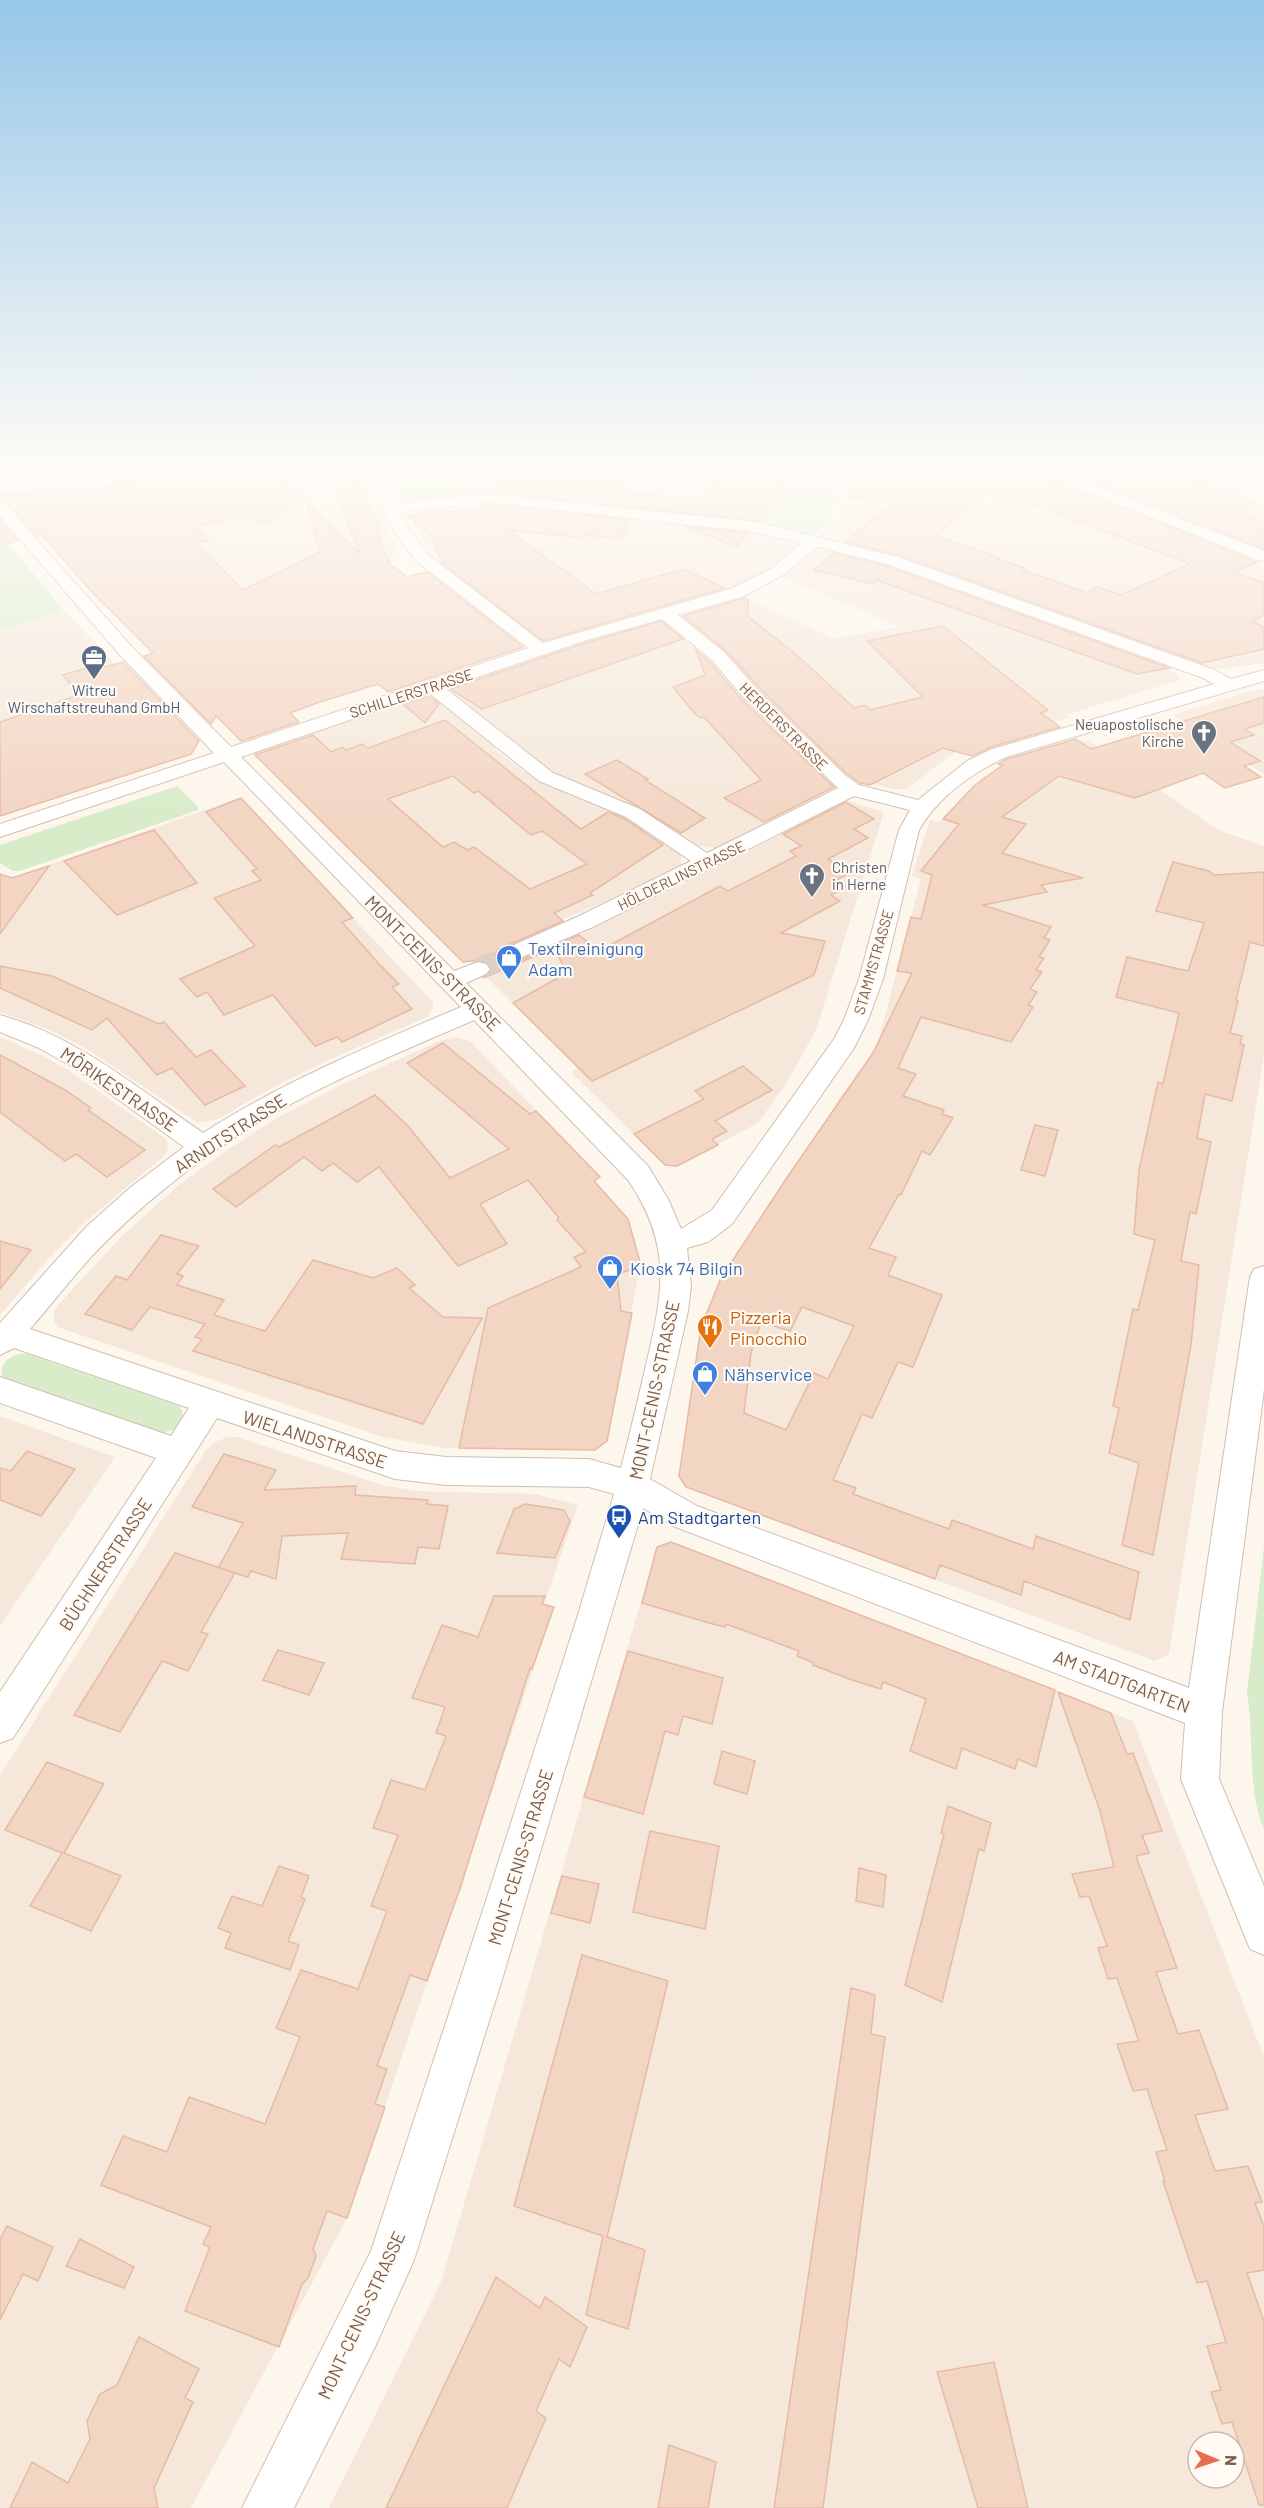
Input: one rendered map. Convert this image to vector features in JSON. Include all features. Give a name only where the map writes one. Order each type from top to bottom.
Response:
[{"type":"street","name":"MONT-CENIS-STRASSE","points":[[67,583],[126,651],[638,1173],[654,1194],[673,1242],[676,1289],[634,1485],[418,2182],[391,2260],[267,2508]]},
{"type":"street","points":[[455,583],[541,650]]},
{"type":"street","name":"SCHILLERSTRASSE","points":[[0,831],[431,686],[541,650],[711,601],[757,583]]},
{"type":"street","points":[[954,583],[1209,674],[1229,685]]},
{"type":"street","name":"HERDERSTRASSE","points":[[665,613],[718,656],[751,694],[838,779],[852,789],[922,807]]},
{"type":"street","name":"STAMMSTRASSE","points":[[673,1242],[698,1234],[722,1217],[845,1042],[871,979],[909,830],[922,807],[974,765],[999,753],[1264,675]]},
{"type":"street","points":[[431,686],[546,777],[633,813],[707,862]]},
{"type":"street","name":"HÖLDERLINSTRASSE","points":[[508,956],[585,922],[852,789]]},
{"type":"street","points":[[450,981],[478,969]]},
{"type":"street","name":"ARNDTSTRASSE","points":[[4,1338],[52,1280],[97,1234],[149,1188],[202,1146],[243,1120],[313,1082],[478,1009]]},
{"type":"street","name":"MÖRIKESTRASSE","points":[[0,1023],[48,1042],[82,1061],[202,1146]]},
{"type":"street","name":"AM STADTGARTEN","points":[[634,1485],[685,1516],[1204,1712],[1264,1277]]},
{"type":"street","name":"WIELANDSTRASSE","points":[[4,1338],[395,1465],[446,1472],[589,1473],[634,1485]]},
{"type":"street","points":[[0,1390],[178,1452]]},
{"type":"street","name":"BÜCHNERSTRASSE","points":[[0,1725],[209,1404]]},
{"type":"street","points":[[1204,1712],[1200,1779],[1264,1935]]},
{"type":"shaded area","points":[[85,583],[324,583],[140,641]]},
{"type":"shaded area","points":[[471,583],[741,583],[723,591],[546,641]]},
{"type":"shaded area","points":[[797,583],[940,583],[1154,659],[1178,675],[1180,680],[1068,714],[1070,717],[959,749],[906,789],[893,789],[865,782],[846,773],[760,691],[725,652],[686,618],[691,613],[742,597],[834,638],[899,627]]},
{"type":"shaded area","points":[[971,583],[1264,583],[1264,663],[1222,669],[1212,668]]},
{"type":"shaded area","points":[[65,611],[194,750],[191,754],[0,816],[0,631]]},
{"type":"shaded area","points":[[655,621],[665,623],[706,657],[773,731],[830,788],[828,791],[716,848],[691,845],[547,770],[451,695],[455,685]]},
{"type":"shaded area","points":[[1264,689],[1264,774],[1173,715],[1254,690]]},
{"type":"shaded area","points":[[421,697],[441,700],[494,743],[496,750],[522,770],[575,797],[605,809],[621,812],[679,851],[681,855],[681,865],[597,905],[502,945],[501,949],[516,964],[588,931],[848,801],[884,812],[816,1030],[788,1081],[758,1123],[677,1166],[665,1165],[571,1072],[578,1068],[471,962],[462,961],[253,753]]},
{"type":"shaded area","points":[[1089,740],[1218,830],[1264,846],[1264,1055],[1169,1654],[1155,1661],[686,1487],[679,1476],[703,1323],[721,1279],[782,1184],[877,1046],[921,879],[912,876],[930,820],[939,822],[982,778],[1002,765]]},
{"type":"shaded area","points":[[239,798],[433,1002],[433,1008],[427,1017],[326,1061],[218,1119],[198,1123],[84,1047],[50,1030],[0,1012],[0,881],[7,876],[12,878]]},
{"type":"shaded area","points":[[0,1037],[68,1070],[166,1139],[168,1144],[167,1152],[163,1157],[87,1220],[48,1259],[0,1315]]},
{"type":"shaded area","points":[[455,1037],[470,1041],[600,1177],[594,1181],[628,1219],[640,1265],[607,1441],[595,1450],[445,1448],[383,1437],[60,1328],[54,1322],[54,1311],[59,1304],[121,1237],[179,1185],[226,1151],[275,1119],[343,1084],[442,1040]]},
{"type":"shaded area","points":[[0,1416],[115,1457],[0,1626]]},
{"type":"shaded area","points":[[228,1437],[237,1437],[382,1485],[414,1491],[535,1494],[578,1505],[544,1604],[554,1607],[472,1851],[461,1892],[458,1891],[347,2218],[191,2508],[0,2508],[0,1775],[206,1450],[215,1442]]},
{"type":"shaded area","points":[[671,1542],[1133,1721],[1264,2057],[1264,2508],[329,2508],[441,2282],[657,1547]]},
{"type":"green space","points":[[0,583],[41,583],[64,611],[0,631]]},
{"type":"green space","points":[[177,786],[198,807],[198,810],[20,871],[13,871],[0,863],[0,845]]},
{"type":"green space","points":[[18,1354],[27,1354],[179,1406],[183,1418],[175,1430],[157,1434],[2,1377],[5,1362]]},
{"type":"green space","points":[[1264,1546],[1264,1829],[1255,1796],[1247,1693]]},
{"type":"building","points":[[84,583],[236,583],[243,590],[257,583],[441,583],[523,647],[388,692],[378,684],[317,703],[290,713],[299,722],[241,741],[216,716],[211,724],[144,656],[153,653]]},
{"type":"building","points":[[468,583],[581,583],[596,594],[635,583],[714,583],[724,588],[543,641]]},
{"type":"building","points":[[884,583],[933,583],[1169,668],[1137,674]]},
{"type":"building","points":[[978,583],[1059,583],[1088,593],[1097,587],[1121,595],[1148,583],[1264,583],[1264,615],[1252,621],[1264,627],[1264,649],[1202,663]]},
{"type":"building","points":[[745,598],[748,600],[748,614],[746,615],[798,656],[854,708],[865,705],[870,710],[923,697],[867,641],[943,626],[1048,710],[1041,713],[1060,727],[991,747],[972,756],[943,748],[870,785],[860,783],[846,773],[725,650],[683,616]]},
{"type":"building","points":[[661,621],[683,639],[482,709],[450,689],[582,644]]},
{"type":"building","points":[[696,650],[710,662],[742,700],[834,787],[764,822],[724,798],[761,780],[704,717],[701,718],[695,714],[673,687],[705,675]]},
{"type":"building","points":[[123,662],[199,741],[191,754],[0,816],[0,722],[79,695],[63,675],[98,665],[101,668]]},
{"type":"building","points":[[429,696],[439,704],[425,723],[403,704]]},
{"type":"building","points":[[1264,697],[1264,723],[1245,729],[1254,735],[1230,742],[1260,761],[1244,766],[1261,777],[1225,788],[1203,773],[1135,798],[1059,776],[1002,817],[1026,824],[1002,853],[1083,878],[1041,885],[1047,892],[983,905],[1051,927],[1044,938],[1050,940],[1039,957],[1044,958],[1036,970],[1042,972],[1030,989],[1037,992],[1028,1005],[1033,1007],[1011,1042],[921,1017],[898,1068],[916,1074],[903,1096],[944,1110],[942,1114],[953,1118],[930,1155],[922,1151],[901,1195],[899,1194],[869,1248],[896,1257],[888,1275],[942,1295],[913,1367],[898,1362],[872,1418],[862,1414],[833,1480],[856,1488],[853,1494],[949,1529],[952,1520],[1033,1549],[1036,1536],[1139,1572],[1130,1620],[1024,1581],[1021,1595],[940,1565],[935,1579],[686,1487],[679,1476],[701,1327],[721,1278],[873,1053],[912,973],[897,971],[911,917],[921,919],[932,875],[921,871],[959,824],[943,819],[974,786],[1003,765],[998,764],[1007,759],[1076,739],[1091,749]],"holes":[[[802,1307],[854,1326],[828,1379],[814,1373],[786,1430],[744,1413],[751,1353],[761,1322],[790,1331]]]},
{"type":"building","points":[[445,720],[581,829],[608,812],[625,819],[663,845],[590,893],[593,895],[554,913],[563,921],[499,949],[494,956],[498,962],[509,965],[579,935],[599,951],[720,886],[728,891],[796,856],[790,851],[801,846],[783,834],[846,802],[874,819],[854,829],[868,838],[828,859],[850,873],[835,881],[845,887],[831,895],[840,901],[781,933],[825,941],[814,975],[592,1081],[513,1003],[567,973],[554,948],[486,977],[492,969],[487,962],[479,960],[463,962],[255,755],[313,735],[331,752],[342,747],[346,750],[362,744],[368,748]],"holes":[[[453,776],[474,793],[478,791],[531,835],[542,831],[587,864],[530,889],[474,847],[467,850],[454,842],[443,847],[388,799]]]},
{"type":"building","points":[[617,760],[705,818],[681,833],[585,774]]},
{"type":"building","points":[[241,798],[353,918],[342,922],[399,984],[392,987],[412,1009],[342,1042],[337,1037],[315,1046],[273,995],[224,1015],[207,992],[197,997],[180,979],[255,946],[214,898],[261,880],[252,871],[257,869],[206,812]]},
{"type":"building","points":[[154,830],[197,883],[117,915],[64,861]]},
{"type":"building","points":[[1173,862],[1209,871],[1214,875],[1264,872],[1264,946],[1250,942],[1236,1000],[1238,1001],[1230,1033],[1242,1036],[1240,1044],[1244,1045],[1232,1101],[1205,1094],[1197,1138],[1211,1142],[1196,1214],[1190,1212],[1181,1261],[1199,1265],[1191,1345],[1153,1555],[1122,1545],[1139,1463],[1109,1453],[1119,1408],[1113,1406],[1133,1309],[1138,1310],[1155,1240],[1134,1234],[1139,1170],[1158,1082],[1163,1084],[1179,1013],[1116,997],[1127,957],[1188,971],[1204,923],[1156,911]]},
{"type":"building","points":[[49,866],[0,934],[0,874],[12,878]]},
{"type":"building","points":[[0,966],[52,976],[159,1024],[164,1022],[196,1057],[211,1050],[245,1086],[205,1105],[172,1068],[157,1075],[107,1018],[92,1030],[0,988]]},
{"type":"building","points":[[443,1043],[530,1114],[536,1111],[600,1177],[594,1181],[628,1219],[641,1265],[617,1275],[621,1311],[632,1313],[607,1441],[595,1450],[459,1448],[488,1308],[581,1267],[574,1257],[586,1252],[557,1220],[559,1218],[528,1180],[480,1204],[507,1244],[458,1266],[379,1167],[357,1182],[333,1163],[322,1171],[304,1157],[236,1207],[213,1189],[275,1145],[279,1147],[375,1095],[408,1126],[450,1178],[509,1149],[407,1063]]},
{"type":"building","points":[[0,1055],[65,1090],[91,1108],[88,1110],[145,1150],[107,1177],[76,1154],[65,1161],[0,1112]]},
{"type":"building","points":[[743,1066],[772,1090],[715,1121],[727,1131],[712,1139],[718,1145],[677,1166],[665,1165],[634,1134],[704,1099],[695,1091]]},
{"type":"building","points":[[1035,1125],[1058,1130],[1045,1176],[1021,1170]]},
{"type":"building","points":[[161,1235],[199,1246],[177,1274],[183,1276],[177,1285],[224,1300],[214,1315],[265,1331],[313,1260],[373,1278],[397,1268],[415,1285],[409,1288],[443,1317],[482,1318],[423,1424],[193,1351],[202,1339],[195,1337],[205,1324],[150,1307],[132,1330],[85,1314],[116,1276],[127,1280]]},
{"type":"building","points":[[0,1241],[31,1250],[0,1289]]},
{"type":"building","points":[[27,1451],[75,1469],[41,1516],[0,1500],[0,1468],[11,1471]]},
{"type":"building","points":[[224,1454],[276,1470],[264,1490],[356,1486],[355,1495],[428,1500],[427,1504],[448,1506],[439,1549],[418,1547],[415,1564],[341,1559],[348,1533],[282,1536],[276,1579],[251,1571],[248,1577],[218,1568],[243,1523],[192,1507]]},
{"type":"building","points":[[525,1504],[564,1510],[570,1521],[555,1558],[497,1553],[514,1509]]},
{"type":"building","points":[[671,1542],[1055,1690],[1036,1767],[1018,1759],[1015,1769],[962,1748],[956,1769],[910,1751],[926,1699],[883,1682],[881,1689],[852,1680],[813,1665],[814,1663],[797,1656],[799,1651],[726,1624],[725,1627],[709,1623],[642,1603],[657,1547]]},
{"type":"building","points":[[175,1553],[235,1573],[201,1632],[208,1634],[188,1671],[162,1661],[120,1732],[74,1715]]},
{"type":"building","points":[[494,1596],[545,1596],[542,1604],[554,1607],[532,1669],[530,1668],[459,1891],[427,1981],[410,1975],[377,2066],[387,2069],[375,2104],[385,2107],[347,2218],[327,2211],[313,2249],[316,2256],[308,2278],[302,2284],[279,2347],[185,2311],[210,2247],[203,2244],[211,2227],[101,2185],[123,2136],[167,2152],[189,2097],[265,2124],[300,2037],[276,2028],[301,1970],[358,1989],[387,1911],[371,1906],[398,1835],[373,1828],[391,1780],[425,1790],[446,1736],[436,1733],[445,1707],[412,1698],[442,1625],[478,1637]]},
{"type":"building","points":[[278,1650],[324,1663],[309,1695],[263,1680]]},
{"type":"building","points":[[628,1651],[723,1678],[712,1724],[683,1716],[678,1735],[665,1731],[643,1814],[584,1797]]},
{"type":"building","points":[[1058,1692],[1111,1713],[1127,1754],[1133,1753],[1162,1831],[1142,1835],[1149,1853],[1136,1856],[1177,1968],[1156,1972],[1178,2034],[1199,2030],[1228,2109],[1195,2115],[1215,2171],[1248,2166],[1262,2202],[1255,2203],[1264,2227],[1264,2270],[1247,2273],[1264,2321],[1264,2505],[1259,2505],[1246,2465],[1246,2430],[1235,2430],[1232,2422],[1222,2424],[1211,2392],[1221,2390],[1207,2346],[1226,2342],[1207,2281],[1197,2283],[1163,2181],[1165,2181],[1156,2152],[1167,2150],[1147,2089],[1133,2091],[1117,2044],[1139,2041],[1117,1978],[1108,1979],[1098,1948],[1107,1946],[1089,1896],[1080,1897],[1072,1874],[1114,1867],[1100,1811]]},
{"type":"building","points":[[722,1751],[755,1761],[747,1794],[714,1784]]},
{"type":"building","points":[[47,1762],[104,1784],[64,1853],[121,1876],[91,1931],[30,1906],[62,1853],[5,1830]]},
{"type":"building","points":[[948,1806],[991,1823],[984,1851],[979,1849],[942,2002],[905,1985],[944,1834],[941,1833]]},
{"type":"building","points":[[650,1831],[719,1846],[705,1929],[633,1912]]},
{"type":"building","points":[[279,1866],[309,1876],[301,1897],[305,1899],[288,1941],[299,1945],[290,1970],[225,1948],[231,1933],[218,1928],[232,1896],[262,1906]]},
{"type":"building","points":[[859,1868],[886,1875],[883,1907],[856,1901]]},
{"type":"building","points":[[562,1876],[599,1884],[590,1923],[551,1913]]},
{"type":"building","points":[[582,1955],[668,1981],[607,2237],[645,2250],[628,2329],[586,2315],[603,2236],[514,2206]]},
{"type":"building","points":[[851,1988],[875,1995],[871,2034],[885,2037],[823,2508],[774,2508]]},
{"type":"building","points":[[7,2226],[53,2247],[38,2281],[23,2274],[0,2320],[0,2239]]},
{"type":"building","points":[[80,2239],[134,2267],[124,2288],[66,2266]]},
{"type":"building","points":[[496,2277],[540,2308],[545,2297],[587,2327],[570,2367],[559,2359],[536,2411],[546,2418],[507,2508],[386,2508]]},
{"type":"building","points":[[139,2337],[199,2369],[185,2398],[193,2402],[154,2488],[158,2508],[10,2508],[32,2462],[68,2483],[90,2439],[87,2421],[100,2394],[117,2385]]},
{"type":"building","points":[[994,2362],[1028,2508],[978,2508],[937,2372]]},
{"type":"building","points":[[669,2445],[716,2462],[708,2508],[658,2508]]},
{"type":"tunnel","points":[[478,969],[508,956]]},
{"type":"place","name":"Witreu Wirschaftstreuhand GmbH","points":[[94,681]]},
{"type":"place","name":"Neuapostolische Kirche","points":[[1204,756]]},
{"type":"place","name":"Christen in Herne","points":[[812,899]]},
{"type":"place","name":"Textilreinigung Adam","points":[[509,981]]},
{"type":"place","name":"Kiosk 74 Bilgin","points":[[610,1291]]},
{"type":"place","name":"Pizzeria Pinocchio","points":[[710,1350]]},
{"type":"place","name":"Nähservice","points":[[705,1397]]},
{"type":"place","name":"Am Stadtgarten","points":[[619,1540]]}]
